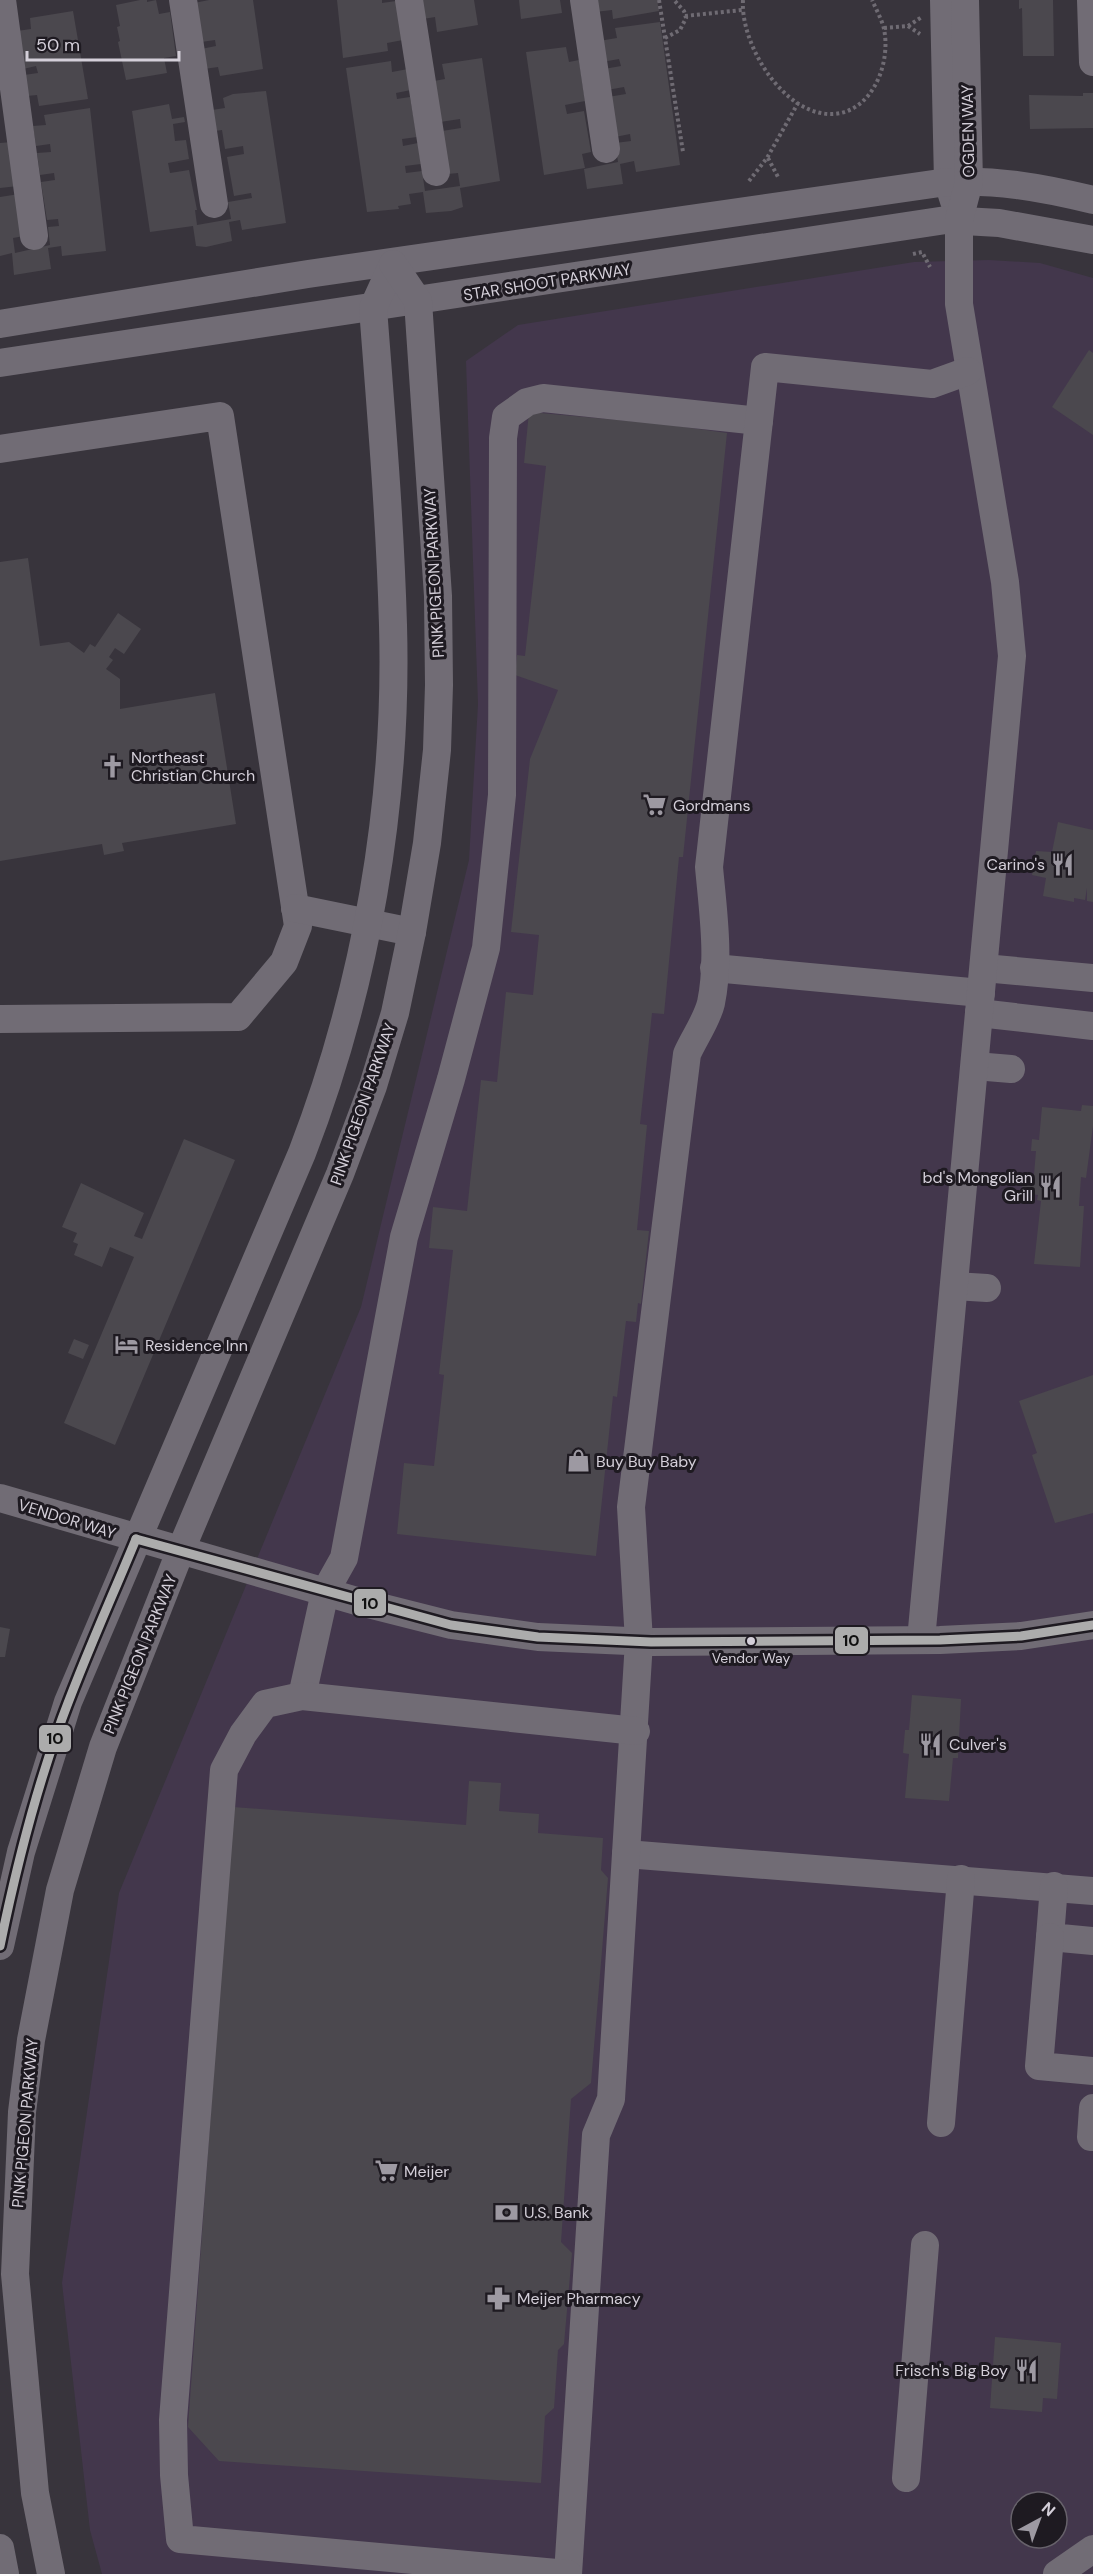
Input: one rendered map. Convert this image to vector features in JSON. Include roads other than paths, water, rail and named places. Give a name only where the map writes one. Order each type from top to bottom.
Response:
[{"type":"street","points":[[2,0],[34,236]]},
{"type":"street","points":[[183,0],[214,204]]},
{"type":"street","points":[[409,0],[436,172]]},
{"type":"street","points":[[584,0],[606,149]]},
{"type":"street","name":"OGDEN WAY","points":[[921,1640],[1012,656],[1005,582],[968,370],[959,304],[959,182],[965,0]]},
{"type":"street","points":[[1090,0],[1093,62]]},
{"type":"street","name":"OGDEN WAY","points":[[934,7],[959,182]]},
{"type":"street","points":[[0,324],[308,274],[393,264],[959,182],[1058,191],[1093,200]]},
{"type":"street","name":"STAR SHOOT PARKWAY","points":[[0,363],[959,220],[1009,224],[1093,240]]},
{"type":"street","points":[[393,264],[418,301]]},
{"type":"street","points":[[0,1946],[21,1852],[68,1702],[322,1103],[350,1004],[382,833],[387,779],[393,626],[373,308],[393,264]]},
{"type":"street","name":"PINK PIGEON PARKWAY","points":[[51,2574],[35,2493],[15,2274],[22,2112],[31,2040],[60,1890],[103,1747],[180,1552],[345,1163],[373,1086],[412,932],[427,843],[437,750],[439,685],[438,596],[418,301]]},
{"type":"street","points":[[636,1731],[302,1696],[265,1704],[243,1734],[224,1770],[173,2420],[174,2475],[180,2539],[568,2574],[596,2135],[611,2099],[636,1731],[639,1641],[631,1507],[687,1054],[710,1004],[714,968],[714,921],[709,867],[765,367],[932,384],[968,370]]},
{"type":"street","points":[[302,1696],[325,1592],[344,1558],[404,1237],[451,1079],[486,948],[502,795],[503,438],[506,417],[527,402],[543,398],[759,421]]},
{"type":"street","points":[[0,448],[220,416],[298,926],[284,962],[238,1017],[0,1019]]},
{"type":"street","points":[[295,908],[412,932]]},
{"type":"street","points":[[714,968],[981,991],[1093,978]]},
{"type":"street","points":[[981,991],[1093,1026]]},
{"type":"street","points":[[975,1066],[1011,1069]]},
{"type":"street","points":[[954,1286],[987,1288]]},
{"type":"street","name":"VENDOR WAY","points":[[0,1498],[180,1552],[451,1625],[538,1637],[639,1641],[921,1640],[1021,1636],[1093,1625]]},
{"type":"street","points":[[626,1854],[1054,1886],[1093,1891]]},
{"type":"street","points":[[941,2123],[961,1879]]},
{"type":"street","points":[[1054,1886],[1039,2066],[1093,2071]]},
{"type":"street","points":[[1050,1937],[1093,1941]]},
{"type":"street","points":[[1091,2137],[1093,2108]]},
{"type":"street","points":[[906,2478],[925,2245]]},
{"type":"street","points":[[0,2548],[5,2574]]},
{"type":"street","points":[[1057,2574],[1093,2549]]},
{"type":"place","name":"Northeast Christian Church","points":[[113,766]]},
{"type":"place","name":"Gordmans","points":[[655,805]]},
{"type":"place","name":"Carino's","points":[[1063,864]]},
{"type":"place","name":"bd's Mongolian Grill","points":[[1051,1186]]},
{"type":"place","name":"Residence Inn","points":[[127,1345]]},
{"type":"place","name":"Buy Buy Baby","points":[[578,1461]]},
{"type":"place","name":"Vendor Way","points":[[751,1641]]},
{"type":"place","name":"Culver's","points":[[931,1744]]},
{"type":"place","name":"Meijer","points":[[386,2171]]},
{"type":"place","name":"U.S. Bank","points":[[506,2212]]},
{"type":"place","name":"Meijer Pharmacy","points":[[499,2298]]},
{"type":"place","name":"Frisch's Big Boy","points":[[1026,2370]]}]
